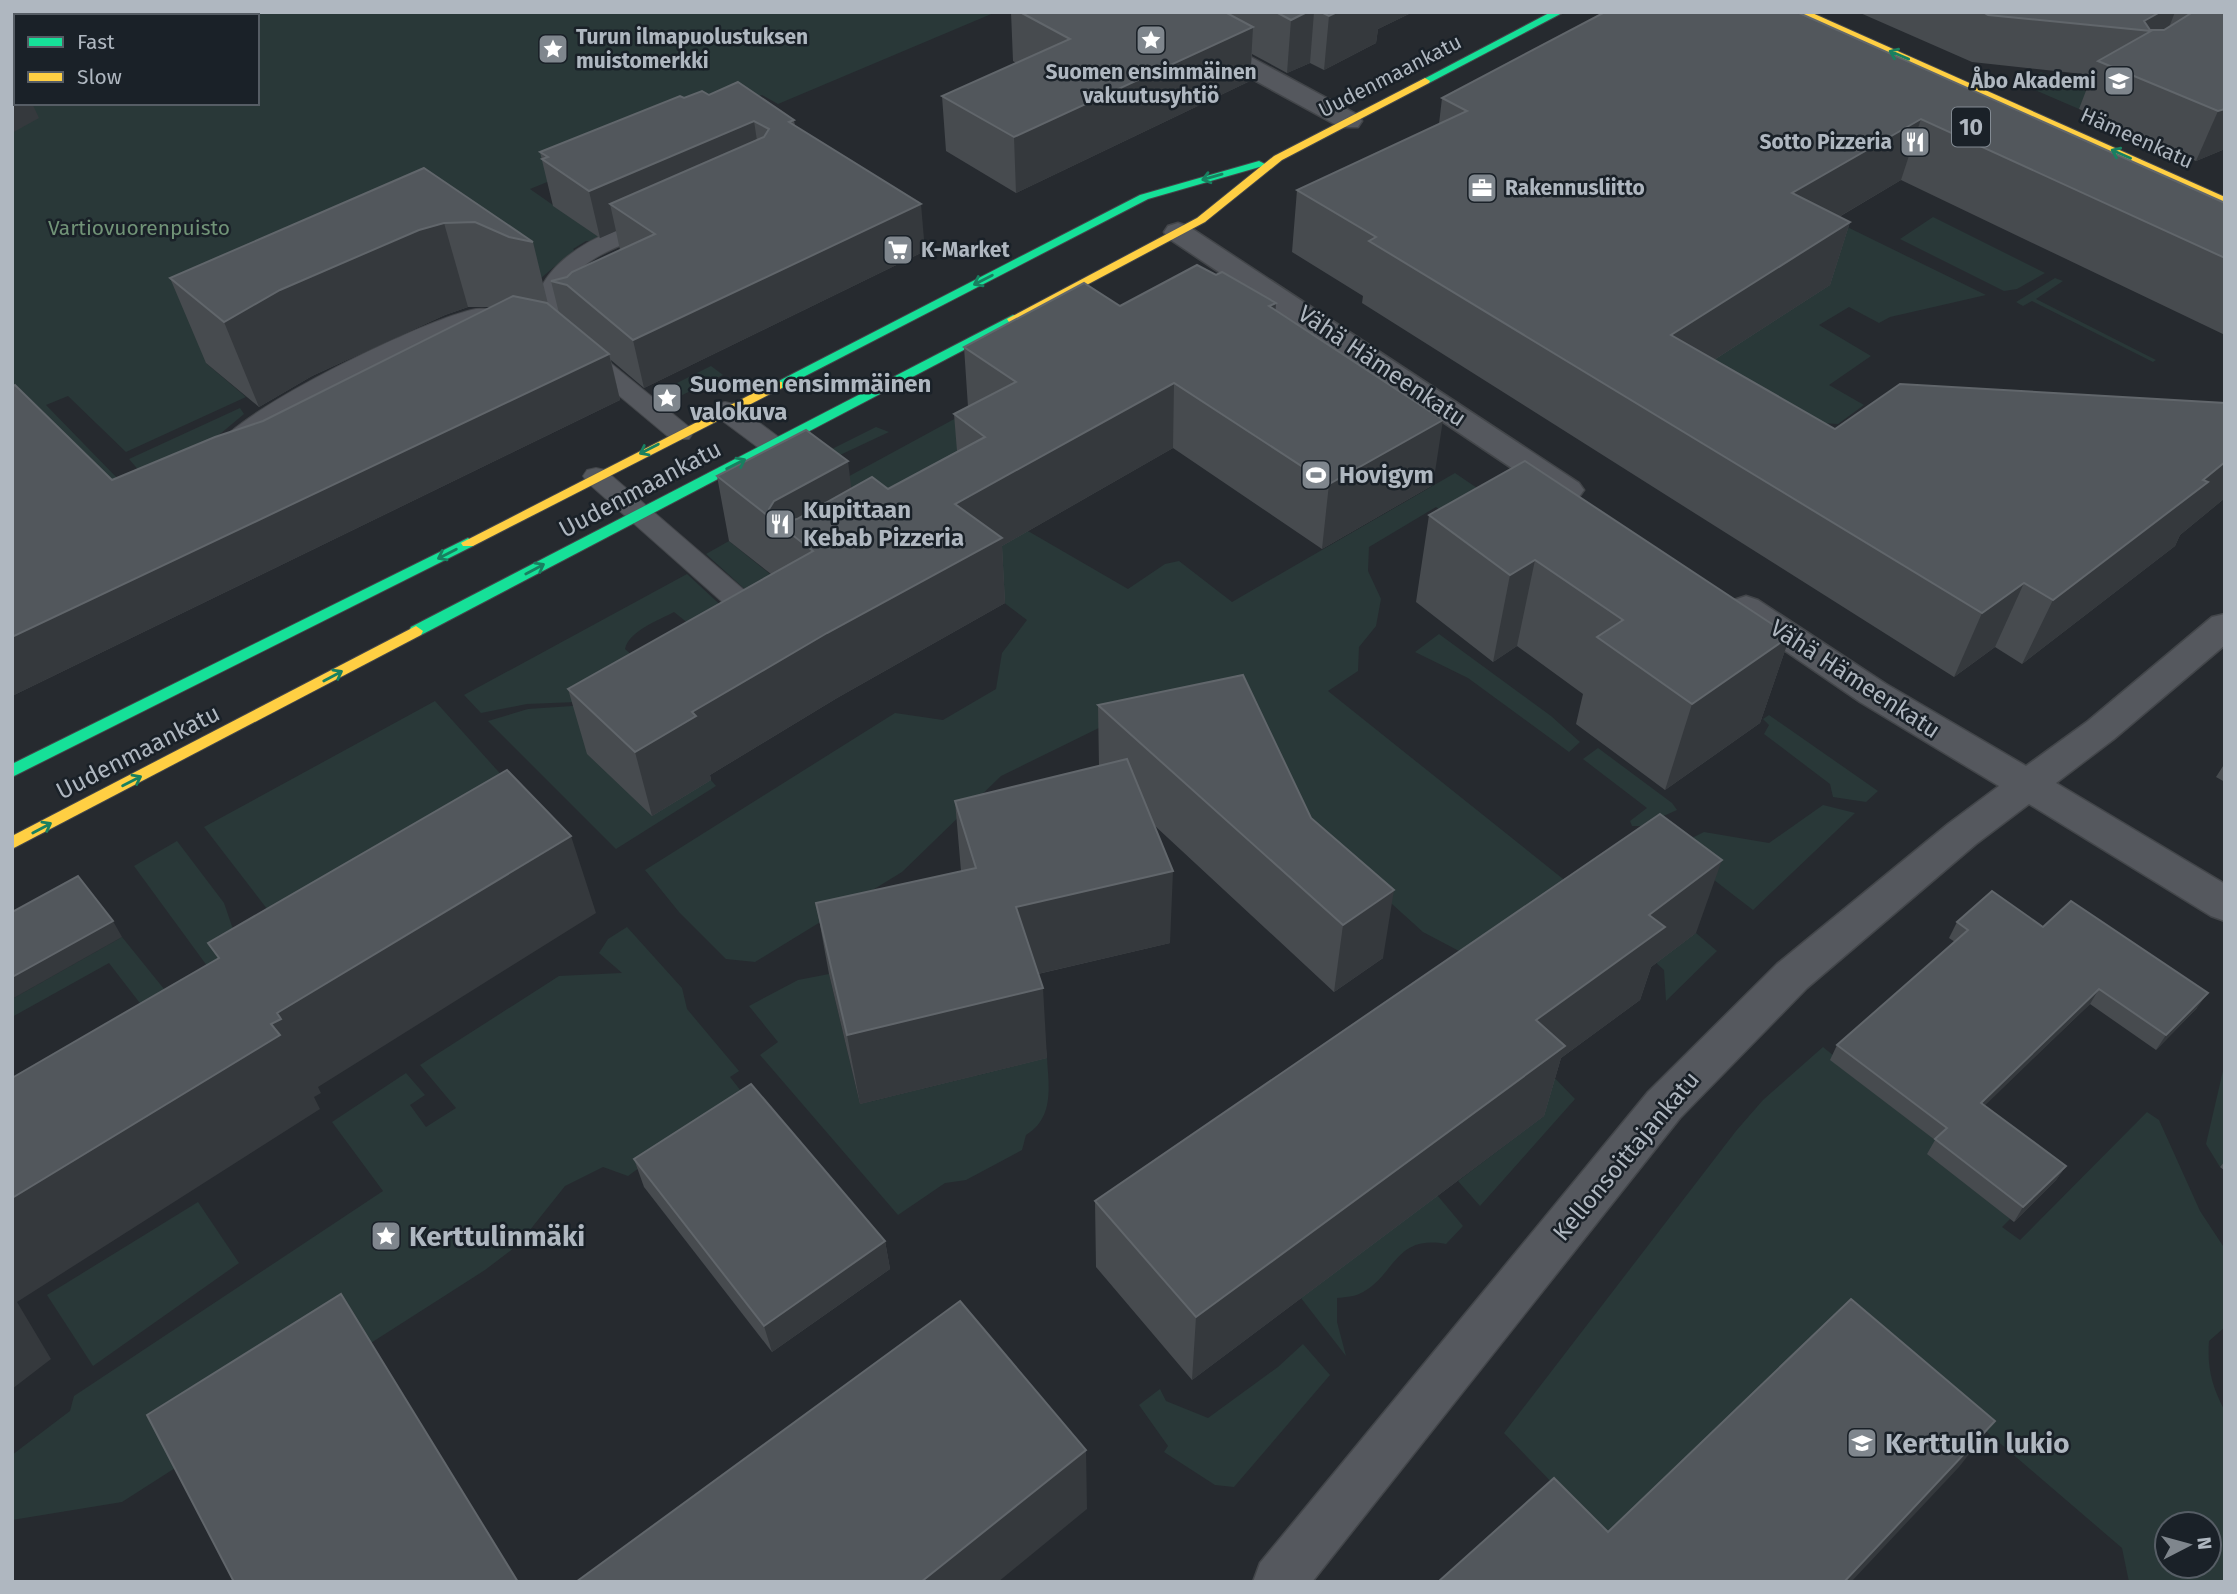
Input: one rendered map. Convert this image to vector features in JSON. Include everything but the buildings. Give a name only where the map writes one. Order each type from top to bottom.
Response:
[{"type":"main road","name":"Uudenmaankatu","points":[[12,771],[319,620],[1144,197],[1278,158],[1559,12]]},
{"type":"main road","name":"Hämeenkatu","points":[[1801,12],[2225,201]]},
{"type":"main road","name":"Uudenmaankatu","points":[[12,843],[1201,220],[1278,158]]},
{"type":"street","points":[[1148,12],[1349,121]]},
{"type":"street","name":"Vähä Hämeenkatu","points":[[1178,232],[1598,510]]},
{"type":"street","name":"Vähä Hämeenkatu","points":[[1724,594],[1873,693],[2225,905]]},
{"type":"street","name":"Kellonsoittajankatu","points":[[1279,1582],[1664,1105],[1792,976],[1962,834],[2101,730],[2225,626]]},
{"type":"lane","points":[[545,329],[552,283],[563,270],[584,256],[673,216]]},
{"type":"lane","points":[[242,470],[218,472],[216,466],[219,457],[239,437],[307,392],[469,317],[496,316],[545,329],[568,340],[680,433]]},
{"type":"lane","points":[[498,342],[545,329]]},
{"type":"lane","points":[[725,410],[818,480]]},
{"type":"lane","points":[[596,476],[772,630],[749,644]]},
{"type":"green space","name":"Vartiovuorenpuisto","points":[[12,12],[996,12],[778,104],[762,95],[530,189],[596,235],[632,218],[602,241],[586,241],[573,249],[579,255],[554,267],[540,279],[496,286],[206,363],[246,397],[126,452],[68,396],[46,405],[119,480],[99,491],[12,443]]},
{"type":"green space","points":[[2041,72],[2100,97],[2079,109],[2030,88],[2027,80]]},
{"type":"green space","points":[[1403,175],[1833,220],[1986,295],[1890,317],[1879,323],[1849,307],[1819,325],[1871,356],[1829,385],[1864,405],[1838,424],[1820,423]]},
{"type":"green space","points":[[1933,217],[2045,273],[2017,289],[2004,291],[1900,239]]},
{"type":"green space","points":[[2055,278],[2063,281],[2036,299],[2156,360],[2153,362],[2032,301],[2023,306],[2016,302]]},
{"type":"green space","points":[[711,366],[723,375],[666,403],[655,394]]},
{"type":"green space","points":[[240,408],[244,414],[214,439],[167,503],[129,459]]},
{"type":"green space","points":[[969,411],[1028,531],[1128,589],[1165,564],[1179,561],[1232,602],[1455,473],[1524,520],[1486,543],[1436,507],[1369,547],[1368,571],[1381,599],[1376,626],[1359,647],[1358,671],[1328,691],[1662,958],[1696,933],[1717,951],[1666,1001],[1664,970],[1652,959],[1533,912],[1459,951],[1423,932],[1361,876],[1107,724],[1001,776],[902,872],[755,962],[726,959],[679,912],[645,870],[895,713],[943,720],[996,689],[1002,653],[1027,620],[842,480]]},
{"type":"green space","points":[[876,427],[889,432],[840,455],[830,450]]},
{"type":"green space","points":[[729,541],[775,578],[749,593],[706,554]]},
{"type":"green space","points":[[687,574],[728,612],[694,628],[674,612],[632,637],[625,649],[659,680],[577,702],[527,704],[481,713],[464,695]]},
{"type":"green space","points":[[1439,634],[1551,716],[1580,742],[1569,752],[1468,678],[1415,652]]},
{"type":"green space","points":[[435,701],[514,789],[284,931],[204,827]]},
{"type":"green space","points":[[587,705],[711,780],[716,786],[616,849],[488,721],[528,709]]},
{"type":"green space","points":[[1769,715],[1878,791],[1866,802],[1833,797],[1830,784],[1764,734],[1769,725],[1763,719]]},
{"type":"green space","points":[[1598,748],[1672,803],[1677,810],[1641,826],[1632,826],[1630,821],[1647,808],[1583,759]]},
{"type":"green space","points":[[1823,805],[1855,813],[1753,910],[1683,856],[1688,840],[1704,832],[1769,843]]},
{"type":"green space","points":[[177,841],[224,903],[235,935],[224,989],[134,866]]},
{"type":"green space","points":[[627,927],[682,988],[687,1009],[739,1071],[730,1077],[748,1100],[673,1143],[628,1176],[603,1167],[565,1186],[518,1245],[485,1270],[122,1502],[12,1520],[12,1455],[70,1411],[74,1396],[383,1191],[332,1122],[406,1073],[425,1095],[410,1105],[426,1127],[456,1108],[420,1065],[559,976],[622,973],[599,953],[608,939]]},
{"type":"green space","points":[[122,937],[168,994],[163,1033],[109,963],[12,1017],[12,999]]},
{"type":"green space","points":[[829,974],[860,1104],[1047,1058],[1048,1101],[1041,1120],[1026,1135],[1022,1150],[966,1180],[945,1183],[898,1215],[760,1055],[778,1042],[749,1006],[798,980]]},
{"type":"green space","points":[[1823,1047],[1834,1056],[1831,1060],[1939,1142],[2010,1219],[2002,1227],[2020,1240],[2147,1112],[2159,1120],[2200,1211],[2225,1249],[2225,1327],[2209,1341],[2209,1360],[2211,1377],[2225,1411],[2225,1582],[2129,1582],[2122,1548],[1874,1335],[1615,1548],[1504,1433],[1736,1131],[1763,1100]]},
{"type":"green space","points":[[2225,1062],[2225,1162],[2220,1167],[2206,1144]]},
{"type":"green space","points":[[1546,1069],[1575,1099],[1480,1206],[1458,1181],[1544,1116]]},
{"type":"green space","points":[[1437,1195],[1463,1226],[1446,1244],[1415,1245],[1405,1251],[1381,1278],[1359,1294],[1337,1298],[1337,1322],[1346,1356],[1301,1298]]},
{"type":"green space","points":[[198,1202],[239,1263],[93,1366],[47,1295]]},
{"type":"green space","points":[[1303,1344],[1330,1375],[1234,1487],[1215,1485],[1164,1452],[1168,1446],[1139,1405],[1160,1389],[1166,1401],[1208,1418],[1278,1367]]},
{"type":"traffic: fast","points":[[1425,81],[1559,12]]},
{"type":"traffic: fast","points":[[777,385],[1144,197],[1259,164]]},
{"type":"traffic: fast","points":[[416,631],[1013,319]]},
{"type":"traffic: fast","points":[[12,771],[468,543]]},
{"type":"traffic: slow","points":[[1801,12],[2225,201]]},
{"type":"traffic: slow","points":[[1013,319],[1201,220],[1278,158],[1425,81]]},
{"type":"traffic: slow","points":[[468,543],[777,385]]},
{"type":"traffic: slow","points":[[12,843],[416,631]]},
{"type":"place","name":"Suomen ensimmäinen vakuutusyhtiö","points":[[1151,40]]},
{"type":"place","name":"Turun ilmapuolustuksen muistomerkki","points":[[553,49]]},
{"type":"place","name":"Åbo Akademi","points":[[2119,81]]},
{"type":"place","name":"Sotto Pizzeria","points":[[1915,142]]},
{"type":"place","name":"Rakennusliitto","points":[[1482,188]]},
{"type":"place","name":"K-Market","points":[[898,250]]},
{"type":"place","name":"Suomen ensimmäinen valokuva","points":[[667,398]]},
{"type":"place","name":"Hovigym","points":[[1316,475]]},
{"type":"place","name":"Kupittaan Kebab Pizzeria","points":[[780,524]]},
{"type":"place","name":"Kerttulinmäki","points":[[386,1236]]},
{"type":"place","name":"Kerttulin lukio","points":[[1862,1443]]}]
